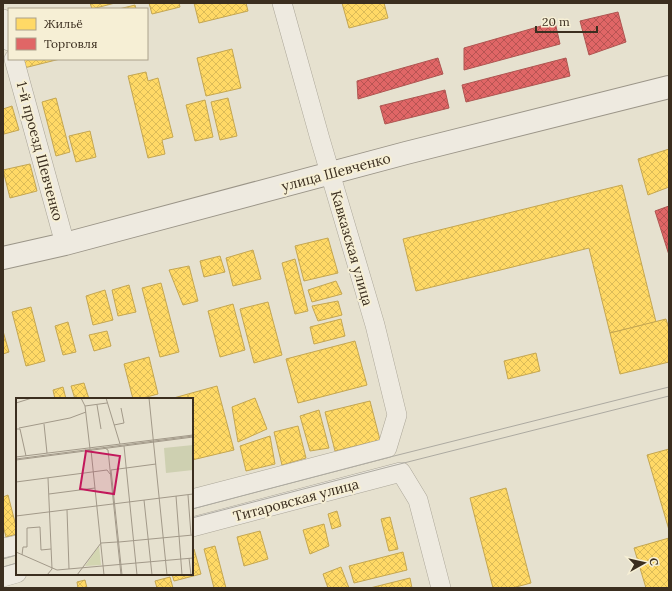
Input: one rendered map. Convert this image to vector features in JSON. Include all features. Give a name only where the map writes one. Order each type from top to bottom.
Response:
[{"type":"street","name":"Кавказская улица","points":[[282,3],[330,174],[375,325],[397,415],[386,448]]},
{"type":"street","points":[[3,19],[8,37]]},
{"type":"street","name":"1-й проезд Шевченко","points":[[14,60],[65,244]]},
{"type":"street","name":"улица Шевченко","points":[[3,258],[65,244],[469,137],[669,87]]},
{"type":"street","name":"Титаровская улица","points":[[193,499],[386,448]]},
{"type":"street","name":"Титаровская улица","points":[[193,527],[401,472],[418,500],[441,588]]},
{"type":"street","points":[[3,548],[16,545]]},
{"type":"street","points":[[3,577],[16,573]]},
{"type":"building: Жильё","points":[[90,3],[115,3],[96,8],[92,8]]},
{"type":"building: Жильё","points":[[149,3],[179,3],[180,7],[152,14]]},
{"type":"building: Жильё","points":[[194,3],[246,3],[248,11],[199,23]]},
{"type":"building: Жильё","points":[[342,3],[384,3],[388,18],[349,28]]},
{"type":"building: Жильё","points":[[135,5],[136,8],[123,8]]},
{"type":"building: Жильё","points":[[232,49],[241,88],[206,96],[197,58]]},
{"type":"building: Жильё","points":[[21,60],[56,60],[24,68]]},
{"type":"building: Жильё","points":[[146,72],[148,81],[158,78],[173,137],[162,140],[165,154],[148,158],[128,76]]},
{"type":"building: Жильё","points":[[56,98],[70,152],[56,156],[42,102]]},
{"type":"building: Жильё","points":[[228,98],[237,136],[220,140],[211,102]]},
{"type":"building: Жильё","points":[[205,100],[213,137],[195,141],[186,105]]},
{"type":"building: Жильё","points":[[12,106],[19,130],[4,134],[3,109]]},
{"type":"building: Жильё","points":[[90,131],[96,157],[76,162],[69,136]]},
{"type":"building: Жильё","points":[[669,149],[669,187],[648,195],[638,159]]},
{"type":"building: Жильё","points":[[30,164],[37,191],[10,198],[3,170]]},
{"type":"building: Жильё","points":[[622,185],[656,322],[610,333],[589,248],[416,291],[403,239]]},
{"type":"building: Жильё","points":[[328,238],[338,273],[304,281],[295,246]]},
{"type":"building: Жильё","points":[[253,250],[261,279],[233,286],[226,258]]},
{"type":"building: Жильё","points":[[220,256],[225,272],[204,277],[200,261]]},
{"type":"building: Жильё","points":[[295,259],[308,311],[295,314],[282,263]]},
{"type":"building: Жильё","points":[[189,266],[198,301],[183,305],[169,270]]},
{"type":"building: Жильё","points":[[336,281],[342,294],[312,302],[308,290]]},
{"type":"building: Жильё","points":[[161,283],[179,352],[160,357],[142,288]]},
{"type":"building: Жильё","points":[[129,285],[136,312],[118,316],[112,290]]},
{"type":"building: Жильё","points":[[105,290],[113,320],[93,325],[86,296]]},
{"type":"building: Жильё","points":[[338,301],[342,315],[318,321],[312,306]]},
{"type":"building: Жильё","points":[[268,302],[282,355],[254,363],[240,309]]},
{"type":"building: Жильё","points":[[233,304],[245,350],[220,357],[208,311]]},
{"type":"building: Жильё","points":[[31,307],[45,361],[26,366],[12,312]]},
{"type":"building: Жильё","points":[[341,319],[345,336],[314,344],[310,327]]},
{"type":"building: Жильё","points":[[666,319],[669,329],[669,362],[620,374],[610,333]]},
{"type":"building: Жильё","points":[[68,322],[76,352],[63,355],[55,326]]},
{"type":"building: Жильё","points":[[3,331],[9,352],[3,354]]},
{"type":"building: Жильё","points":[[107,331],[111,346],[94,351],[89,335]]},
{"type":"building: Жильё","points":[[355,341],[367,385],[298,403],[286,359]]},
{"type":"building: Жильё","points":[[536,353],[540,371],[508,379],[504,361]]},
{"type":"building: Жильё","points":[[149,357],[158,394],[143,398],[133,398],[124,364]]},
{"type":"building: Жильё","points":[[84,383],[89,398],[75,398],[71,386]]},
{"type":"building: Жильё","points":[[217,386],[234,450],[193,460],[193,398],[174,398]]},
{"type":"building: Жильё","points":[[63,387],[66,398],[55,398],[53,390]]},
{"type":"building: Жильё","points":[[255,398],[267,429],[238,442],[232,407]]},
{"type":"building: Жильё","points":[[370,401],[380,440],[335,451],[325,412]]},
{"type":"building: Жильё","points":[[319,410],[329,448],[310,451],[300,416]]},
{"type":"building: Жильё","points":[[298,426],[306,458],[282,465],[274,432]]},
{"type":"building: Жильё","points":[[270,436],[275,464],[246,471],[240,446]]},
{"type":"building: Жильё","points":[[669,449],[669,530],[647,455]]},
{"type":"building: Жильё","points":[[506,488],[531,583],[512,588],[493,588],[470,498]]},
{"type":"building: Жильё","points":[[8,495],[16,526],[16,534],[6,537],[3,525],[3,497]]},
{"type":"building: Жильё","points":[[337,511],[341,526],[332,529],[328,514]]},
{"type":"building: Жильё","points":[[390,517],[398,549],[389,551],[381,519]]},
{"type":"building: Жильё","points":[[324,524],[329,546],[310,554],[303,530]]},
{"type":"building: Жильё","points":[[260,531],[268,559],[244,566],[237,537]]},
{"type":"building: Жильё","points":[[669,538],[669,588],[646,588],[634,548]]},
{"type":"building: Жильё","points":[[215,546],[226,588],[214,588],[204,549]]},
{"type":"building: Жильё","points":[[193,550],[201,574],[174,581],[172,575],[193,575]]},
{"type":"building: Жильё","points":[[403,552],[407,570],[354,583],[349,566]]},
{"type":"building: Жильё","points":[[341,567],[349,588],[328,588],[323,574]]},
{"type":"building: Жильё","points":[[170,577],[173,588],[157,588],[155,581]]},
{"type":"building: Жильё","points":[[410,578],[412,588],[370,588]]},
{"type":"building: Жильё","points":[[85,580],[87,588],[78,588],[77,582]]},
{"type":"building: Торговля","points":[[618,12],[626,42],[589,55],[580,21]]},
{"type":"building: Торговля","points":[[555,22],[560,44],[464,70],[464,48]]},
{"type":"building: Торговля","points":[[438,58],[443,74],[358,99],[357,81]]},
{"type":"building: Торговля","points":[[566,58],[570,76],[466,102],[462,85]]},
{"type":"building: Торговля","points":[[445,90],[449,108],[385,124],[380,106]]},
{"type":"building: Торговля","points":[[669,206],[669,255],[655,211]]},
{"type":"tram line","points":[[193,509],[386,458],[669,387]]},
{"type":"tram line","points":[[193,518],[669,396]]},
{"type":"tram line","points":[[3,559],[16,555]]},
{"type":"tram line","points":[[3,567],[16,563]]}]
